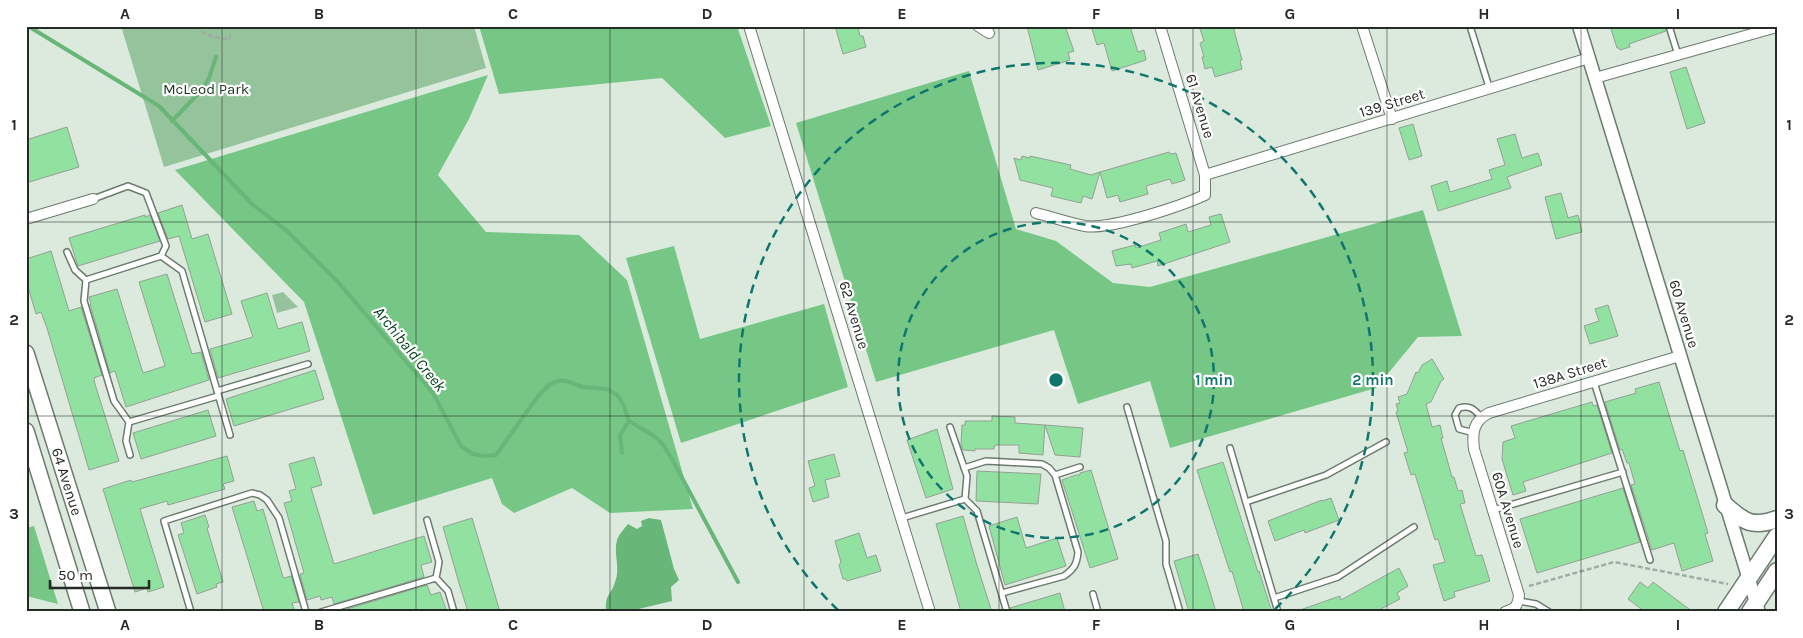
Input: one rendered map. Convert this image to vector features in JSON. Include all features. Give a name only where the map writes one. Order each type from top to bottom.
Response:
[{"type":"main road","name":"64 Avenue","points":[[26,353],[108,612]]},
{"type":"main road","name":"64 Avenue","points":[[26,431],[82,612]]},
{"type":"main road","points":[[1725,505],[1739,518],[1758,525],[1777,519]]},
{"type":"main road","points":[[1726,612],[1777,536]]},
{"type":"main road","points":[[1755,609],[1777,571]]},
{"type":"street","name":"62 Avenue","points":[[749,26],[930,612]]},
{"type":"street","points":[[978,26],[989,33]]},
{"type":"street","name":"61 Avenue","points":[[1036,213],[1086,226],[1108,226],[1190,202],[1205,195],[1205,175],[1160,26]]},
{"type":"street","points":[[1362,26],[1392,119]]},
{"type":"street","name":"60 Avenue","points":[[1579,26],[1748,578],[1755,609]]},
{"type":"street","points":[[1595,78],[1678,56],[1754,30],[1777,26]]},
{"type":"street","name":"139 Street","points":[[1205,175],[1589,58]]},
{"type":"street","points":[[26,219],[93,198]]},
{"type":"street","name":"138A Street","points":[[1481,417],[1680,356]]},
{"type":"street","points":[[1474,429],[1481,417]]},
{"type":"street","name":"60A Avenue","points":[[1474,429],[1474,450],[1519,595],[1519,601]]},
{"type":"street","points":[[1505,612],[1513,609],[1519,601]]},
{"type":"lane","points":[[1470,26],[1489,87]]},
{"type":"lane","points":[[1670,26],[1678,56]]},
{"type":"lane","points":[[86,280],[161,256],[166,246],[146,192],[128,186],[93,198]]},
{"type":"lane","points":[[68,252],[74,270],[86,280]]},
{"type":"lane","points":[[161,256],[182,271],[230,435]]},
{"type":"lane","points":[[86,280],[84,300],[114,402],[129,422],[126,441],[130,455]]},
{"type":"lane","points":[[129,422],[308,364]]},
{"type":"lane","points":[[1594,381],[1650,560]]},
{"type":"lane","points":[[1474,429],[1459,428],[1455,415],[1459,408],[1466,406],[1474,408],[1481,417]]},
{"type":"lane","points":[[1127,407],[1166,541],[1166,564],[1180,612]]},
{"type":"lane","points":[[950,427],[967,476],[965,499],[977,511],[1007,612]]},
{"type":"lane","points":[[1246,502],[1326,475],[1386,442]]},
{"type":"lane","points":[[1230,448],[1278,612]]},
{"type":"lane","points":[[964,468],[986,461],[1042,464],[1055,475],[1078,552],[1077,563],[1064,576],[1002,593]]},
{"type":"lane","points":[[1055,475],[1080,467]]},
{"type":"lane","points":[[1493,510],[1623,472]]},
{"type":"lane","points":[[191,612],[164,521],[252,493],[260,495],[267,500],[278,518],[306,612]]},
{"type":"lane","points":[[902,518],[965,499]]},
{"type":"lane","points":[[427,520],[439,562],[436,578]]},
{"type":"lane","points":[[1274,598],[1338,577],[1414,527]]},
{"type":"lane","points":[[321,612],[436,578]]},
{"type":"lane","points":[[436,578],[448,591],[454,612]]},
{"type":"lane","points":[[1093,594],[1098,612]]},
{"type":"lane","points":[[1519,601],[1536,604],[1546,608],[1549,612]]},
{"type":"path","points":[[196,26],[212,37],[230,39],[230,34]]},
{"type":"path","points":[[1527,587],[1614,562],[1722,584]]},
{"type":"green space","name":"McLeod Park","points":[[121,26],[474,26],[486,68],[164,167]]},
{"type":"green space","points":[[283,292],[298,307],[277,313],[272,295]]},
{"type":"shaded area","points":[[479,26],[737,26],[771,126],[725,138],[662,78],[499,94]]},
{"type":"shaded area","points":[[969,71],[1016,229],[1056,241],[1113,283],[1150,287],[1423,210],[1462,336],[1418,337],[1376,388],[1170,448],[1150,381],[1078,404],[1054,330],[876,382],[796,123]]},
{"type":"shaded area","points":[[488,75],[469,119],[438,175],[486,232],[579,235],[627,280],[693,509],[610,513],[572,488],[514,513],[502,504],[492,478],[373,515],[304,302],[175,170]]},
{"type":"shaded area","points":[[674,246],[700,339],[824,304],[848,387],[681,443],[626,258]]},
{"type":"shaded area","points":[[649,518],[661,520],[674,569],[679,580],[671,587],[672,601],[626,612],[608,612],[606,611],[606,601],[617,577],[616,545],[618,538],[628,524],[637,529],[642,526],[641,521]]},
{"type":"shaded area","points":[[34,526],[58,604],[26,596],[26,528]]},
{"type":"building","points":[[835,26],[858,26],[860,36],[863,36],[866,47],[843,54]]},
{"type":"building","points":[[1027,26],[1065,26],[1074,51],[1068,53],[1070,60],[1038,70]]},
{"type":"building","points":[[1091,26],[1130,26],[1138,52],[1144,50],[1146,60],[1112,71],[1104,43],[1097,45]]},
{"type":"building","points":[[1199,26],[1233,26],[1242,60],[1240,61],[1242,69],[1215,77],[1212,67],[1205,69],[1200,43],[1204,41]]},
{"type":"building","points":[[1610,26],[1665,26],[1666,31],[1629,44],[1630,47],[1620,50],[1617,48]]},
{"type":"building","points":[[1686,67],[1705,123],[1687,129],[1670,72]]},
{"type":"building","points":[[1413,124],[1422,156],[1409,160],[1399,128]]},
{"type":"building","points":[[67,127],[79,167],[26,183],[26,140]]},
{"type":"building","points":[[1515,134],[1522,158],[1538,153],[1542,165],[1507,177],[1511,188],[1438,211],[1431,186],[1447,181],[1450,192],[1492,179],[1489,170],[1505,165],[1497,139]]},
{"type":"building","points":[[1169,152],[1170,154],[1176,153],[1185,180],[1172,184],[1170,179],[1146,186],[1148,194],[1120,202],[1118,195],[1107,198],[1100,172]]},
{"type":"building","points":[[1022,156],[1071,165],[1070,169],[1091,175],[1100,172],[1092,199],[1083,196],[1081,203],[1051,196],[1053,188],[1020,180],[1014,158],[1021,160]]},
{"type":"building","points":[[1561,193],[1568,218],[1578,215],[1582,232],[1556,239],[1545,197]]},
{"type":"building","points":[[182,205],[192,239],[208,234],[232,314],[205,322],[179,236],[168,239],[158,213]]},
{"type":"building","points":[[1221,214],[1230,242],[1158,266],[1157,261],[1132,268],[1131,264],[1116,266],[1112,251],[1135,245],[1136,248],[1161,240],[1159,233],[1186,224],[1188,232],[1211,225],[1209,217]]},
{"type":"building","points":[[145,215],[145,217],[150,215],[160,241],[78,266],[69,238]]},
{"type":"building","points":[[51,251],[69,311],[81,307],[102,375],[94,378],[95,384],[119,461],[89,470],[47,328],[41,312],[36,314],[26,280],[26,259]]},
{"type":"building","points":[[167,274],[192,354],[201,352],[209,380],[126,407],[115,371],[110,373],[89,297],[117,289],[143,373],[165,366],[139,282]]},
{"type":"building","points":[[267,293],[278,329],[302,322],[310,351],[218,378],[210,349],[253,337],[241,301]]},
{"type":"building","points":[[1608,305],[1618,336],[1590,344],[1584,326],[1599,321],[1595,309]]},
{"type":"building","points":[[1432,359],[1444,379],[1441,381],[1431,402],[1426,404],[1432,427],[1440,425],[1443,438],[1441,438],[1452,477],[1454,477],[1458,491],[1462,490],[1465,503],[1460,504],[1476,556],[1482,555],[1490,581],[1454,592],[1455,597],[1444,601],[1433,565],[1445,562],[1438,539],[1435,540],[1415,474],[1411,475],[1404,453],[1408,452],[1396,412],[1398,411],[1396,404],[1400,403],[1398,397],[1407,394],[1416,372],[1418,373],[1422,365]]},
{"type":"building","points":[[315,370],[324,399],[234,426],[226,399]]},
{"type":"building","points":[[1659,382],[1680,451],[1683,450],[1703,516],[1708,533],[1705,534],[1713,561],[1682,571],[1674,543],[1652,550],[1631,485],[1635,484],[1629,463],[1627,463],[1622,449],[1620,450],[1605,402],[1636,393],[1635,389]]},
{"type":"building","points":[[1592,402],[1593,406],[1597,405],[1612,453],[1523,482],[1526,491],[1513,495],[1502,459],[1503,442],[1515,438],[1511,426]]},
{"type":"building","points":[[208,410],[216,436],[141,459],[133,433]]},
{"type":"building","points":[[992,416],[1015,417],[1015,423],[1045,425],[1043,455],[1019,453],[1019,445],[995,445],[994,449],[963,450],[961,444],[962,425],[965,425],[965,421],[992,421]]},
{"type":"building","points":[[1045,425],[1083,428],[1080,457],[1055,455]]},
{"type":"building","points":[[937,429],[953,489],[926,498],[907,440]]},
{"type":"building","points":[[834,454],[840,476],[825,480],[829,497],[813,502],[809,488],[815,486],[808,461]]},
{"type":"building","points":[[227,456],[234,481],[223,484],[225,489],[168,505],[167,501],[140,509],[164,587],[148,592],[147,588],[135,592],[103,489]]},
{"type":"building","points":[[314,457],[322,485],[311,488],[334,564],[424,536],[432,562],[421,565],[424,577],[334,604],[332,597],[321,600],[320,596],[307,600],[300,574],[304,573],[284,503],[292,501],[289,491],[296,489],[289,464]]},
{"type":"building","points":[[1223,462],[1272,612],[1244,612],[1232,571],[1230,572],[1197,470]]},
{"type":"building","points":[[1091,470],[1118,559],[1090,568],[1062,480]]},
{"type":"building","points":[[977,471],[1041,474],[1038,504],[976,501]]},
{"type":"building","points":[[1623,488],[1640,542],[1537,573],[1520,519]]},
{"type":"building","points":[[1331,498],[1339,520],[1305,533],[1304,530],[1275,541],[1268,521]]},
{"type":"building","points":[[254,501],[257,511],[263,509],[283,577],[291,576],[299,602],[292,603],[295,612],[264,612],[232,507]]},
{"type":"building","points":[[205,515],[223,582],[216,584],[217,587],[197,594],[178,535],[184,533],[181,523]]},
{"type":"building","points":[[963,516],[992,612],[961,612],[936,524]]},
{"type":"building","points":[[1017,517],[1026,548],[1057,538],[1066,566],[1005,585],[989,526]]},
{"type":"building","points":[[472,518],[500,612],[468,612],[459,583],[443,527]]},
{"type":"building","points":[[859,533],[867,558],[876,555],[881,571],[847,581],[843,579],[839,565],[841,562],[835,541]]},
{"type":"building","points":[[1198,554],[1216,612],[1189,612],[1174,561]]},
{"type":"building","points":[[1399,568],[1408,586],[1397,593],[1400,599],[1375,612],[1300,612],[1300,610],[1340,596],[1341,600]]},
{"type":"building","points":[[1640,582],[1648,588],[1653,582],[1693,612],[1645,612],[1628,599]]},
{"type":"building","points":[[427,585],[431,595],[440,592],[447,612],[337,612]]},
{"type":"building","points":[[1060,593],[1065,612],[1011,612],[1010,608]]},
{"type":"waterway","name":"Archibald Creek","points":[[28,26],[159,106],[252,204],[287,231],[338,282],[433,393],[461,446],[473,454],[496,455],[538,396],[550,384],[566,381],[583,387],[607,389],[617,395],[623,404],[629,421],[657,438],[664,446],[738,582]]},
{"type":"waterway","points":[[172,121],[202,90],[209,78],[216,57]]},
{"type":"waterway","points":[[622,453],[620,435],[629,421]]}]
